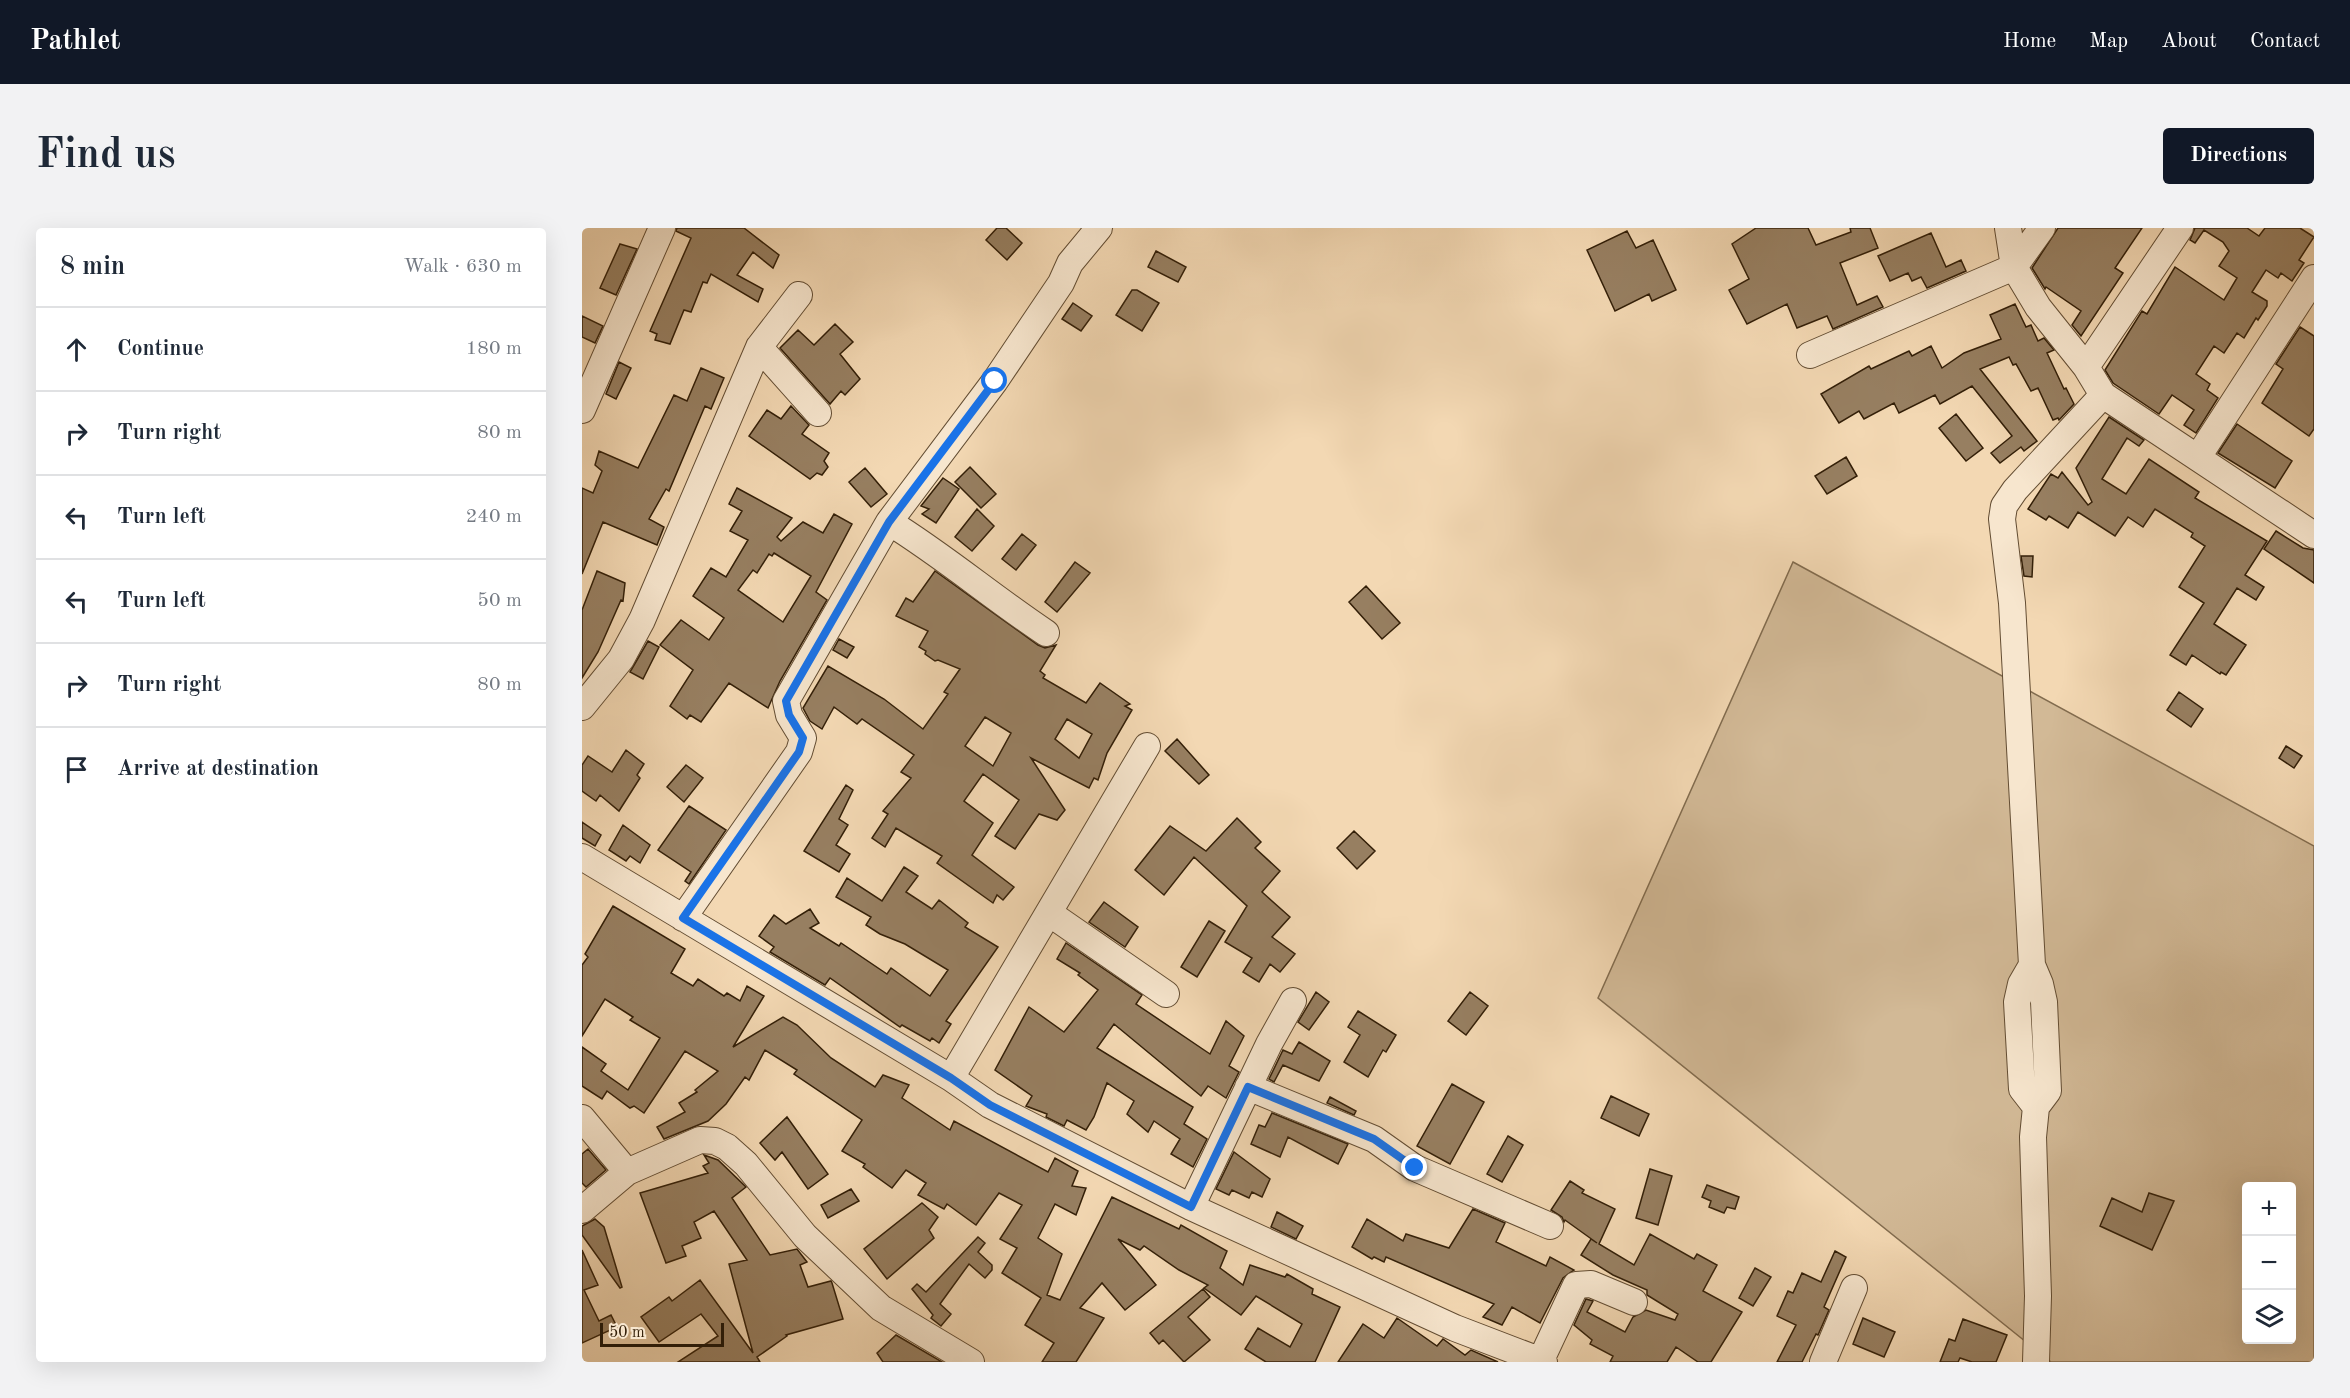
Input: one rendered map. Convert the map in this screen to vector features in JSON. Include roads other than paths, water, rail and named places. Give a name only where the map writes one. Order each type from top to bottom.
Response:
[{"type":"street","points":[[582,410],[662,228]]},
{"type":"street","points":[[683,918],[799,752],[803,738],[789,715],[786,701],[889,522],[995,381],[1061,283],[1070,263],[1099,228]]},
{"type":"street","points":[[2008,228],[2014,267],[2038,307],[2086,367],[2103,395],[2314,535]]},
{"type":"street","points":[[1810,355],[2014,267],[2042,228]]},
{"type":"street","points":[[2086,367],[2180,228]]},
{"type":"street","points":[[2198,457],[2314,278]]},
{"type":"street","points":[[582,707],[591,677],[621,659],[642,620],[759,347],[799,295]]},
{"type":"street","points":[[759,347],[818,413]]},
{"type":"street","points":[[2036,1362],[2038,1296],[2033,1137],[2036,1107],[2048,1091],[2044,1002],[2032,964],[2012,603],[2002,519],[2004,506],[2015,490],[2103,395]]},
{"type":"street","points":[[889,522],[950,561],[994,599],[1046,633]]},
{"type":"street","points":[[951,1078],[1147,746]]},
{"type":"street","points":[[582,856],[951,1078],[990,1105],[1191,1207],[1455,1328],[1536,1360],[1576,1285],[1591,1284],[1634,1302]]},
{"type":"street","points":[[1049,913],[1166,994]]},
{"type":"street","points":[[1191,1207],[1248,1087],[1293,1000]]},
{"type":"street","points":[[1248,1087],[1374,1139],[1415,1168],[1550,1226]]},
{"type":"street","points":[[582,1118],[627,1172]]},
{"type":"street","points":[[582,1210],[627,1172],[700,1140],[715,1141],[727,1147],[746,1164],[805,1236],[842,1274],[881,1308],[971,1362]]},
{"type":"street","points":[[1822,1362],[1854,1288]]}]
